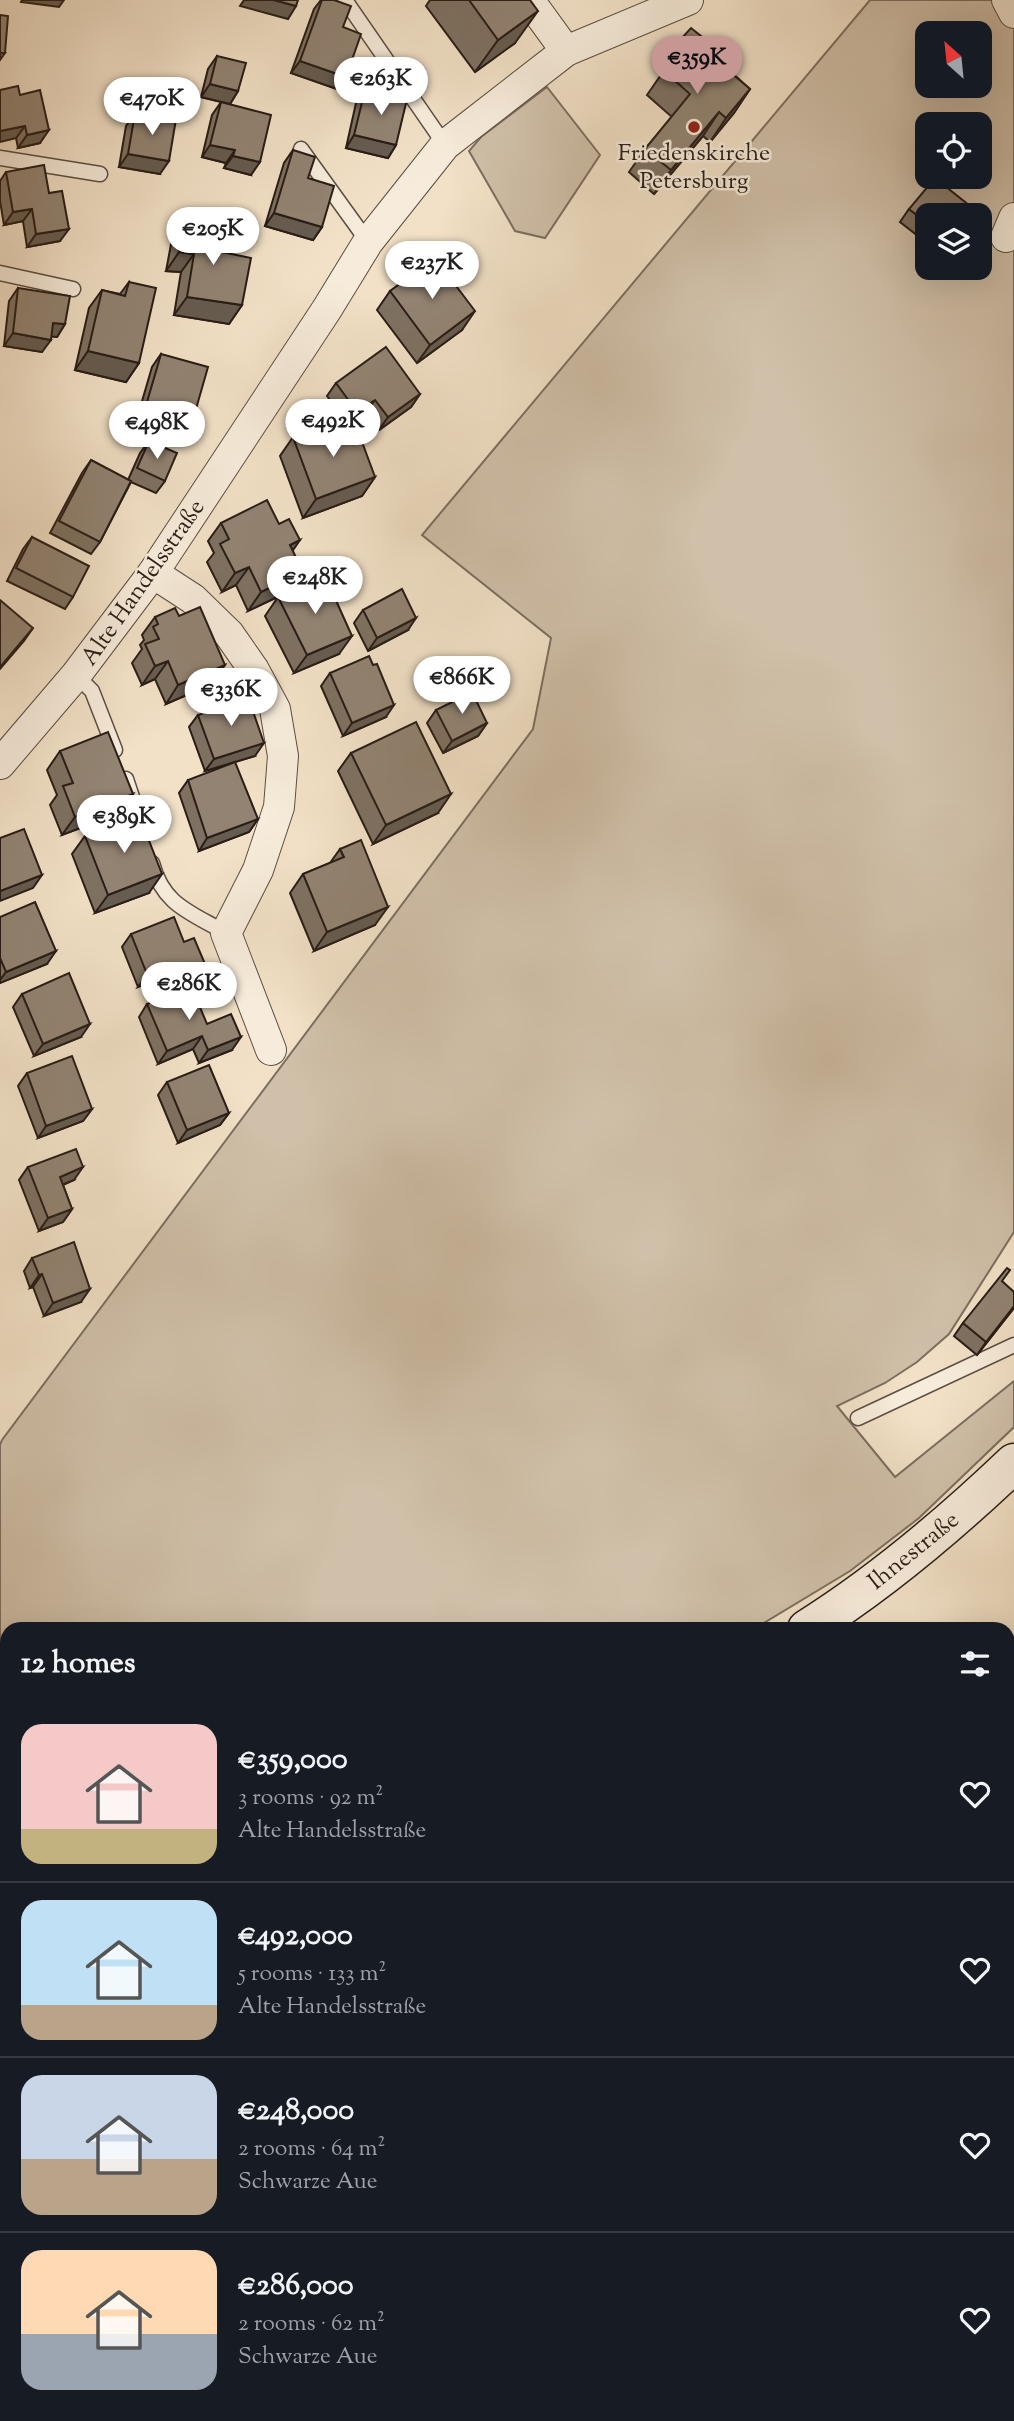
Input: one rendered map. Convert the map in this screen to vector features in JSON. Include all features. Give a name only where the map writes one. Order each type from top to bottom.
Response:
[{"type":"main road","name":"Ihnestraße","points":[[817,1622],[896,1566],[974,1501],[1014,1463]]},
{"type":"street","points":[[529,0],[566,51]]},
{"type":"street","name":"Alte Handelsstraße","points":[[0,764],[76,675],[153,573],[327,309],[368,242],[445,145],[566,51],[688,0]]},
{"type":"street","points":[[1007,0],[1014,13]]},
{"type":"street","points":[[153,573],[193,599],[229,635],[254,670],[275,709],[283,756],[279,807],[258,870],[226,933],[271,1050]]},
{"type":"lane","points":[[345,0],[445,145]]},
{"type":"lane","points":[[301,149],[368,242]]},
{"type":"lane","points":[[0,158],[100,174]]},
{"type":"lane","points":[[0,272],[73,289]]},
{"type":"lane","name":"Alte Handelsstraße","points":[[76,675],[92,691],[105,724],[138,813],[156,880],[171,901],[226,933]]},
{"type":"lane","points":[[858,1418],[1014,1345]]},
{"type":"shaded area","points":[[870,0],[1014,0],[1014,1232],[949,1334],[917,1362],[885,1383],[837,1406],[895,1477],[1014,1381],[1014,1427],[919,1518],[850,1571],[766,1622],[0,1622],[2,1440],[533,729],[551,638],[422,535]]},
{"type":"shaded area","points":[[547,87],[600,155],[545,238],[515,231],[469,151],[481,137]]},
{"type":"building","points":[[274,0],[298,0],[296,6]]},
{"type":"building","points":[[322,0],[334,0],[351,6],[343,27],[361,34],[346,77],[300,61]]},
{"type":"building","points":[[469,0],[530,0],[538,11],[498,40]]},
{"type":"building","points":[[0,15],[8,16],[5,53],[0,53]]},
{"type":"building","name":"Friedenskirche Petersburg","points":[[691,28],[738,63],[730,72],[750,89],[726,118],[719,112],[671,170],[645,149],[690,94],[664,71],[682,49],[680,47],[683,42],[680,40]]},
{"type":"building","points":[[217,56],[246,63],[238,91],[210,84]]},
{"type":"building","points":[[18,86],[20,95],[40,90],[49,130],[27,135],[25,126],[0,131],[0,90]]},
{"type":"building","points":[[365,90],[407,99],[396,145],[354,135]]},
{"type":"building","points":[[221,102],[271,115],[260,162],[233,156],[235,150],[210,145]]},
{"type":"building","points":[[135,113],[176,119],[169,161],[128,154]]},
{"type":"building","points":[[293,150],[315,157],[308,178],[334,186],[322,227],[274,213]]},
{"type":"building","points":[[44,165],[49,193],[62,191],[69,229],[36,234],[32,209],[13,212],[6,172]]},
{"type":"building","points":[[926,189],[949,189],[966,203],[915,203],[915,214],[909,209]]},
{"type":"building","points":[[185,220],[215,224],[212,250],[251,258],[242,305],[187,297],[194,254],[179,252]]},
{"type":"building","points":[[435,258],[475,311],[430,345],[390,291]]},
{"type":"building","points":[[129,282],[156,288],[139,363],[88,351],[102,290],[125,296]]},
{"type":"building","points":[[18,288],[70,296],[65,324],[53,323],[51,340],[13,333]]},
{"type":"building","points":[[386,347],[420,394],[388,417],[375,400],[357,412],[336,383]]},
{"type":"building","points":[[161,354],[208,367],[194,416],[147,402]]},
{"type":"building","points":[[345,418],[355,444],[362,442],[375,477],[316,499],[293,437]]},
{"type":"building","points":[[149,441],[177,453],[165,481],[137,468]]},
{"type":"building","points":[[91,460],[131,481],[100,542],[59,521]]},
{"type":"building","points":[[267,500],[279,524],[289,519],[300,540],[290,545],[303,572],[261,592],[249,567],[235,573],[220,544],[229,539],[221,523]]},
{"type":"building","points":[[32,537],[89,566],[73,597],[16,568]]},
{"type":"building","points":[[325,576],[352,636],[307,655],[278,597]]},
{"type":"building","points":[[402,589],[416,618],[377,638],[363,610]]},
{"type":"building","points":[[0,600],[33,628],[0,667]]},
{"type":"building","points":[[200,607],[225,665],[178,685],[168,661],[155,666],[145,644],[159,639],[153,627],[158,624],[155,617],[175,608],[179,616]]},
{"type":"building","points":[[369,656],[373,665],[377,664],[394,705],[352,723],[330,673]]},
{"type":"building","points":[[472,692],[487,723],[452,741],[436,710]]},
{"type":"building","points":[[248,697],[264,743],[214,759],[198,715]]},
{"type":"building","points":[[416,722],[451,794],[386,825],[351,753]]},
{"type":"building","points":[[108,732],[133,794],[75,817],[63,786],[73,783],[60,751]]},
{"type":"building","points":[[235,762],[258,819],[207,838],[188,780]]},
{"type":"building","points":[[139,815],[162,874],[108,895],[85,836]]},
{"type":"building","points":[[24,829],[42,875],[0,891],[0,838]]},
{"type":"building","points":[[361,840],[388,907],[327,932],[303,874],[344,857],[340,849]]},
{"type":"building","points":[[35,902],[56,951],[6,972],[0,958],[0,917]]},
{"type":"building","points":[[174,917],[184,942],[194,938],[205,964],[178,975],[173,964],[147,974],[131,934]]},
{"type":"building","points":[[69,973],[90,1024],[43,1044],[22,994]]},
{"type":"building","points":[[191,986],[207,1024],[231,1014],[241,1037],[208,1050],[202,1036],[167,1051],[147,1004]]},
{"type":"building","points":[[72,1056],[92,1109],[46,1126],[27,1073]]},
{"type":"building","points":[[209,1065],[229,1113],[187,1130],[167,1082]]},
{"type":"building","points":[[76,1149],[83,1167],[60,1177],[72,1209],[48,1218],[28,1167]]},
{"type":"building","points":[[74,1242],[90,1289],[53,1303],[42,1274],[39,1275],[32,1258]]},
{"type":"building","points":[[1007,1268],[1010,1270],[1002,1281],[1014,1292],[1014,1306],[986,1342],[963,1323]]},
{"type":"place","name":"Friedenskirche Petersburg","points":[[694,127]]}]
